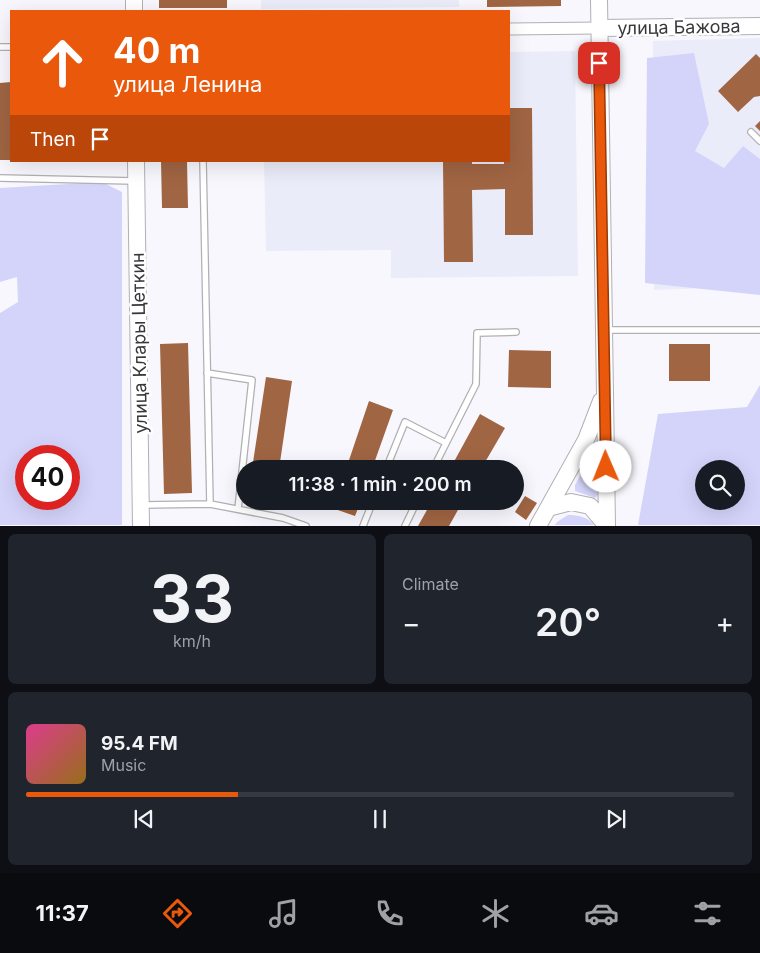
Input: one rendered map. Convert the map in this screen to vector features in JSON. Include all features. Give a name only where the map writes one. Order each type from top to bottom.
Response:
[{"type":"street","points":[[599,0],[607,526]]},
{"type":"street","name":"улица Бажова","points":[[510,30],[760,26]]},
{"type":"street","name":"улица Клары Цеткин","points":[[136,162],[141,526]]},
{"type":"street","points":[[538,526],[586,440],[604,392]]},
{"type":"street","points":[[548,508],[571,502],[590,506],[607,526]]},
{"type":"lane","points":[[751,132],[760,141]]},
{"type":"lane","points":[[203,162],[210,504]]},
{"type":"lane","points":[[0,178],[136,181]]},
{"type":"lane","points":[[604,330],[759,330]]},
{"type":"lane","points":[[438,460],[476,384],[477,333],[516,332]]},
{"type":"lane","points":[[207,373],[252,380],[243,460]]},
{"type":"lane","points":[[390,460],[405,422],[446,443]]},
{"type":"lane","points":[[141,505],[210,504],[236,509]]},
{"type":"lane","points":[[243,510],[283,518],[302,525]]},
{"type":"lane","points":[[363,526],[369,510]]},
{"type":"lane","points":[[404,526],[412,510]]},
{"type":"shaded area","points":[[261,0],[459,0],[459,7],[261,9]]},
{"type":"shaded area","points":[[760,38],[760,286],[654,290],[653,41]]},
{"type":"shaded area","points":[[575,51],[578,276],[391,278],[391,250],[266,251],[264,162],[510,162],[510,52]]},
{"type":"shaded area","points":[[694,53],[709,124],[695,151],[724,168],[743,146],[760,159],[760,295],[645,283],[647,58]]},
{"type":"shaded area","points":[[102,182],[122,192],[122,525],[0,525],[0,313],[18,302],[17,277],[0,282],[0,188]]},
{"type":"shaded area","points":[[760,385],[760,525],[638,525],[658,414],[747,407]]},
{"type":"shaded area","points":[[595,449],[598,449],[600,492],[595,498],[575,491],[575,485]]},
{"type":"shaded area","points":[[568,515],[582,517],[594,525],[555,525]]},
{"type":"building","points":[[159,0],[227,0],[227,8],[159,8]]},
{"type":"building","points":[[487,0],[561,0],[561,6],[487,7]]},
{"type":"building","points":[[756,54],[760,58],[760,96],[754,97],[738,112],[718,91]]},
{"type":"building","points":[[10,82],[10,160],[0,160],[0,83]]},
{"type":"building","points":[[510,108],[532,108],[533,235],[505,235],[505,189],[472,190],[473,262],[444,262],[443,162],[504,164],[504,162],[510,162]]},
{"type":"building","points":[[760,121],[760,131],[755,126]]},
{"type":"building","points":[[161,162],[187,162],[188,208],[162,208]]},
{"type":"building","points":[[188,343],[192,493],[164,494],[160,344]]},
{"type":"building","points":[[669,344],[710,344],[710,381],[669,381]]},
{"type":"building","points":[[509,350],[551,351],[551,388],[508,387]]},
{"type":"building","points":[[266,377],[292,381],[280,460],[253,460]]},
{"type":"building","points":[[369,401],[393,410],[375,460],[349,460]]},
{"type":"building","points":[[480,414],[505,428],[486,460],[455,460]]},
{"type":"building","points":[[525,496],[537,503],[526,520],[515,512],[516,510],[524,510]]},
{"type":"building","points":[[338,510],[357,510],[355,516]]},
{"type":"building","points":[[427,510],[458,510],[449,526],[418,526]]},
{"type":"route","points":[[599,63],[606,467]]}]
